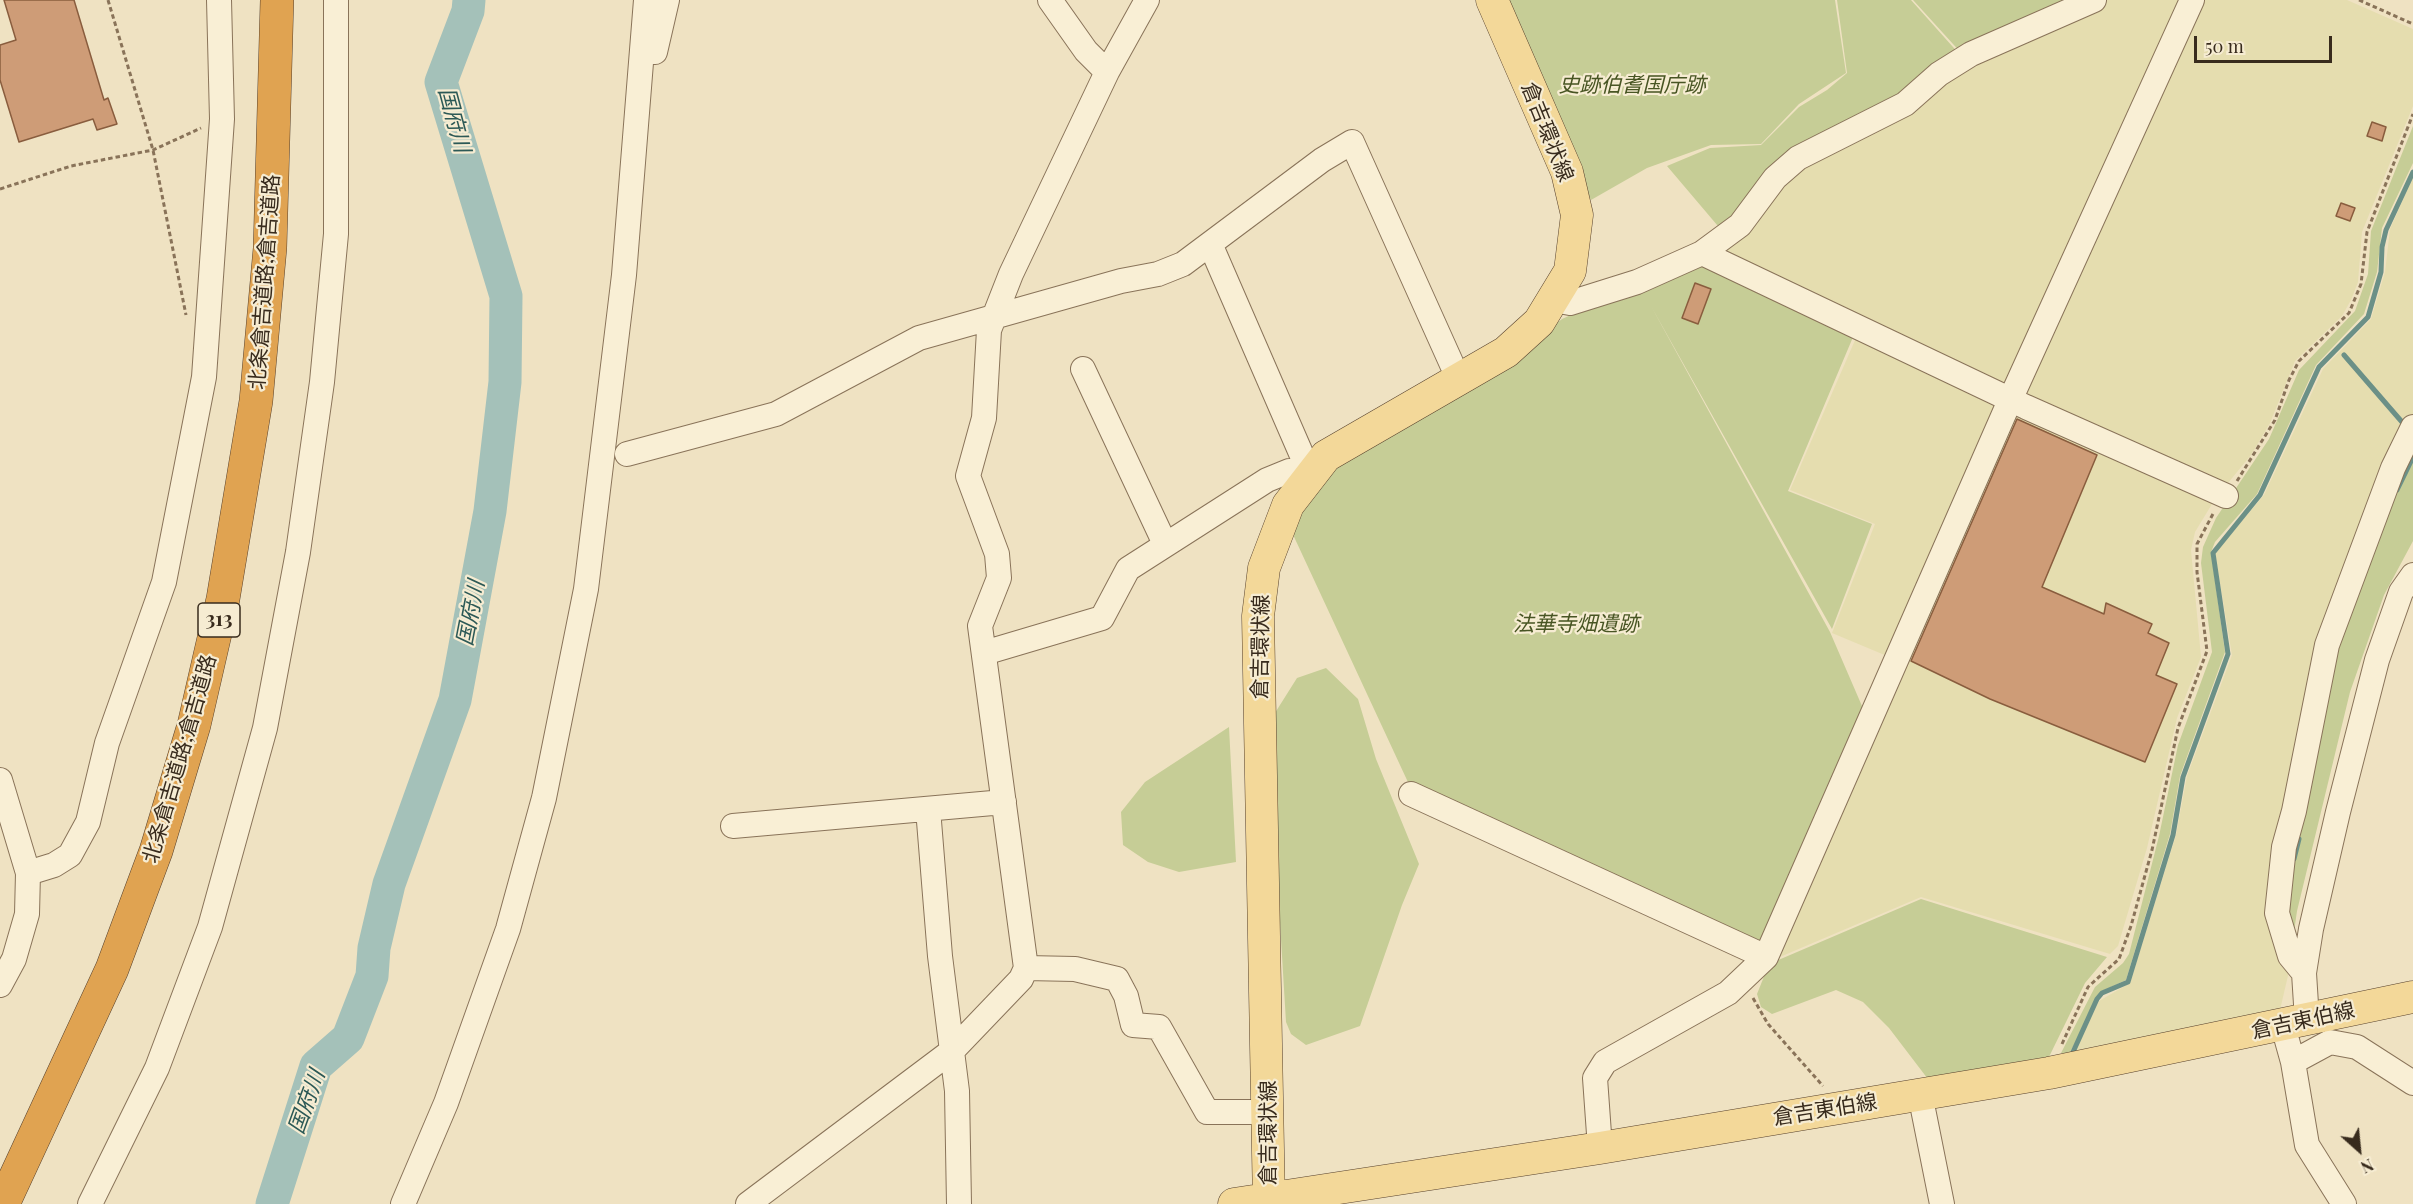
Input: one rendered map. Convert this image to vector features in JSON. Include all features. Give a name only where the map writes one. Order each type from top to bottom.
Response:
[{"type":"highway","name":"北条倉吉道路;倉吉道路","points":[[0,1168],[30,1109],[96,963],[140,847],[177,722],[208,596],[239,399],[253,256],[261,0]]},
{"type":"highway","name":"北条倉吉道路;倉吉道路","points":[[3,1204],[112,969],[156,851],[194,725],[223,599],[256,401],[270,248],[277,0]]},
{"type":"main road","name":"倉吉環状線","points":[[1269,1201],[1258,616],[1264,568],[1288,505],[1326,456],[1506,352],[1539,322],[1570,271],[1577,215],[1567,172],[1492,0]]},
{"type":"main road","name":"倉吉東伯線","points":[[1234,1204],[1269,1201],[1600,1148],[2049,1073],[2413,997]]},
{"type":"street","points":[[28,873],[54,865],[70,855],[88,822],[107,743],[164,582],[204,376],[222,119],[219,0]]},
{"type":"street","points":[[90,1204],[157,1068],[210,927],[265,728],[298,552],[322,382],[336,234],[336,0]]},
{"type":"street","points":[[403,1204],[446,1103],[508,929],[544,798],[586,589],[624,275],[646,0]]},
{"type":"street","points":[[639,80],[654,54],[667,0]]},
{"type":"street","points":[[1050,0],[1086,51],[1107,72]]},
{"type":"street","points":[[748,1204],[953,1050],[1021,979],[1026,968],[980,626],[999,578],[997,554],[968,476],[984,418],[989,330],[1011,274],[1107,72],[1147,0]]},
{"type":"street","points":[[1554,300],[1570,303],[1637,282],[1702,253],[1740,225],[1775,178],[1798,158],[1905,105],[1939,74],[1971,54],[2094,0]]},
{"type":"street","points":[[1600,1148],[1595,1078],[1605,1062],[1728,993],[1766,957],[2011,398],[2192,0]]},
{"type":"street","points":[[627,454],[776,414],[919,338],[1121,281],[1158,274],[1183,264],[1211,246],[1322,160],[1352,142],[1454,369]]},
{"type":"street","points":[[1211,246],[1310,474]]},
{"type":"street","points":[[1702,253],[2026,407],[2226,496]]},
{"type":"street","points":[[1083,369],[1165,544]]},
{"type":"street","points":[[2304,973],[2290,956],[2277,913],[2284,847],[2294,811],[2327,645],[2393,468],[2413,427]]},
{"type":"street","points":[[984,653],[1102,618],[1128,568],[1267,480],[1289,471],[1310,474]]},
{"type":"street","points":[[2344,1204],[2307,1145],[2293,1062],[2295,1023],[2313,919],[2377,660],[2401,592],[2413,575]]},
{"type":"street","points":[[0,780],[28,873],[27,914],[14,959],[0,985]]},
{"type":"street","points":[[1411,794],[1766,957]]},
{"type":"street","points":[[733,826],[1004,802]]},
{"type":"street","points":[[928,809],[940,956],[957,1090],[959,1204]]},
{"type":"street","points":[[1026,968],[1075,969],[1117,979],[1126,996],[1133,1025],[1159,1027],[1207,1112],[1269,1112]]},
{"type":"street","points":[[2293,1062],[2330,1042],[2357,1047],[2413,1083]]},
{"type":"street","points":[[1920,1094],[1942,1204]]},
{"type":"path","points":[[108,0],[153,150],[188,322]]},
{"type":"path","points":[[2359,0],[2413,24]]},
{"type":"path","points":[[2049,1073],[2088,987],[2119,959],[2131,926],[2152,850],[2178,728],[2207,651],[2197,572],[2197,544],[2211,516],[2275,420],[2289,381],[2299,362],[2349,313],[2361,284],[2367,232],[2413,114]]},
{"type":"path","points":[[0,189],[71,166],[153,150],[222,119]]},
{"type":"path","points":[[1766,957],[1752,999],[1768,1024],[1824,1086],[1828,1109]]},
{"type":"shaded area","points":[[2103,0],[2187,0],[2007,389],[1710,253],[1786,174],[1945,76]]},
{"type":"shaded area","points":[[2198,0],[2347,0],[2413,29],[2413,106],[2362,232],[2358,282],[2351,300],[2342,316],[2295,361],[2270,423],[2251,455],[2228,483],[2220,488],[2023,402],[2028,376]]},
{"type":"shaded area","points":[[2413,177],[2413,418],[2326,636],[2290,967],[2280,1010],[2071,1060],[2099,1001],[2130,983],[2176,835],[2187,776],[2232,655],[2215,553],[2264,495],[2323,369],[2371,319],[2385,272],[2390,229]]},
{"type":"shaded area","points":[[1859,331],[2000,398],[1887,656],[1832,633],[1875,524],[1790,490]]},
{"type":"shaded area","points":[[2013,411],[2210,497],[2212,504],[2195,532],[2191,550],[2201,657],[2177,718],[2147,848],[2118,946],[2110,954],[1921,897],[1768,962],[1982,492],[1984,498],[1983,486]]},
{"type":"green space","name":"史跡伯耆国庁跡","points":[[1503,0],[1835,0],[1846,73],[1799,104],[1761,144],[1711,145],[1647,168],[1591,200]]},
{"type":"green space","points":[[1837,0],[1911,0],[1961,56],[1901,102],[1810,147],[1723,232],[1667,166],[1710,148],[1761,145],[1799,107],[1827,90],[1847,73]]},
{"type":"green space","points":[[1913,0],[2081,0],[1963,55]]},
{"type":"green space","points":[[2413,126],[2413,163],[2382,228],[2377,272],[2364,314],[2316,365],[2257,494],[2215,542],[2211,552],[2225,652],[2180,776],[2170,834],[2126,980],[2102,991],[2069,1054],[2061,1053],[2095,987],[2123,963],[2129,954],[2159,836],[2178,745],[2212,652],[2201,563],[2203,547],[2216,518],[2269,439],[2299,370],[2355,311],[2368,274],[2371,231]]},
{"type":"green space","name":"法華寺畑遺跡","points":[[1695,259],[1856,330],[1788,491],[1872,524],[1832,629],[1651,306],[1830,632],[1865,713],[1759,944],[1413,793],[1289,526],[1299,506],[1340,464],[1515,356],[1562,319]]},
{"type":"green space","points":[[2413,437],[2413,541],[2384,595],[2350,692],[2297,911],[2292,946],[2283,904],[2333,641]]},
{"type":"green space","points":[[1326,668],[1358,699],[1376,759],[1419,864],[1402,905],[1360,1026],[1306,1045],[1291,1034],[1286,1022],[1268,724],[1297,678]]},
{"type":"green space","points":[[1229,727],[1236,862],[1179,872],[1148,862],[1123,845],[1121,812],[1145,782]]},
{"type":"green space","points":[[1921,899],[2107,957],[2085,983],[2048,1059],[1934,1087],[1889,1028],[1863,1002],[1836,990],[1772,1014],[1761,1007],[1757,994],[1769,964]]},
{"type":"building","points":[[4,0],[74,0],[104,100],[108,98],[117,124],[97,130],[93,119],[19,142],[0,80],[0,45],[16,40]]},
{"type":"building","points":[[2372,122],[2386,127],[2382,141],[2367,136]]},
{"type":"building","points":[[2341,203],[2355,208],[2350,221],[2336,216]]},
{"type":"building","points":[[1695,283],[1711,289],[1698,324],[1682,318]]},
{"type":"building","points":[[2017,419],[2097,455],[2042,587],[2104,614],[2106,603],[2152,624],[2148,633],[2169,643],[2156,675],[2177,684],[2145,762],[1990,699],[1911,661]]},
{"type":"waterway","name":"国府川","points":[[272,1204],[316,1066],[348,1038],[372,976],[374,948],[389,884],[455,700],[490,511],[505,382],[506,296],[441,82],[468,11],[469,0]]},
{"type":"waterway","points":[[2073,1052],[2097,999],[2102,993],[2128,982],[2173,835],[2183,777],[2228,654],[2213,553],[2260,495],[2319,367],[2368,317],[2381,272],[2382,247],[2386,230],[2413,172]]},
{"type":"waterway","points":[[2344,355],[2402,422]]},
{"type":"waterway","points":[[2397,490],[2413,457]]},
{"type":"waterway","points":[[2294,859],[2299,839]]}]
